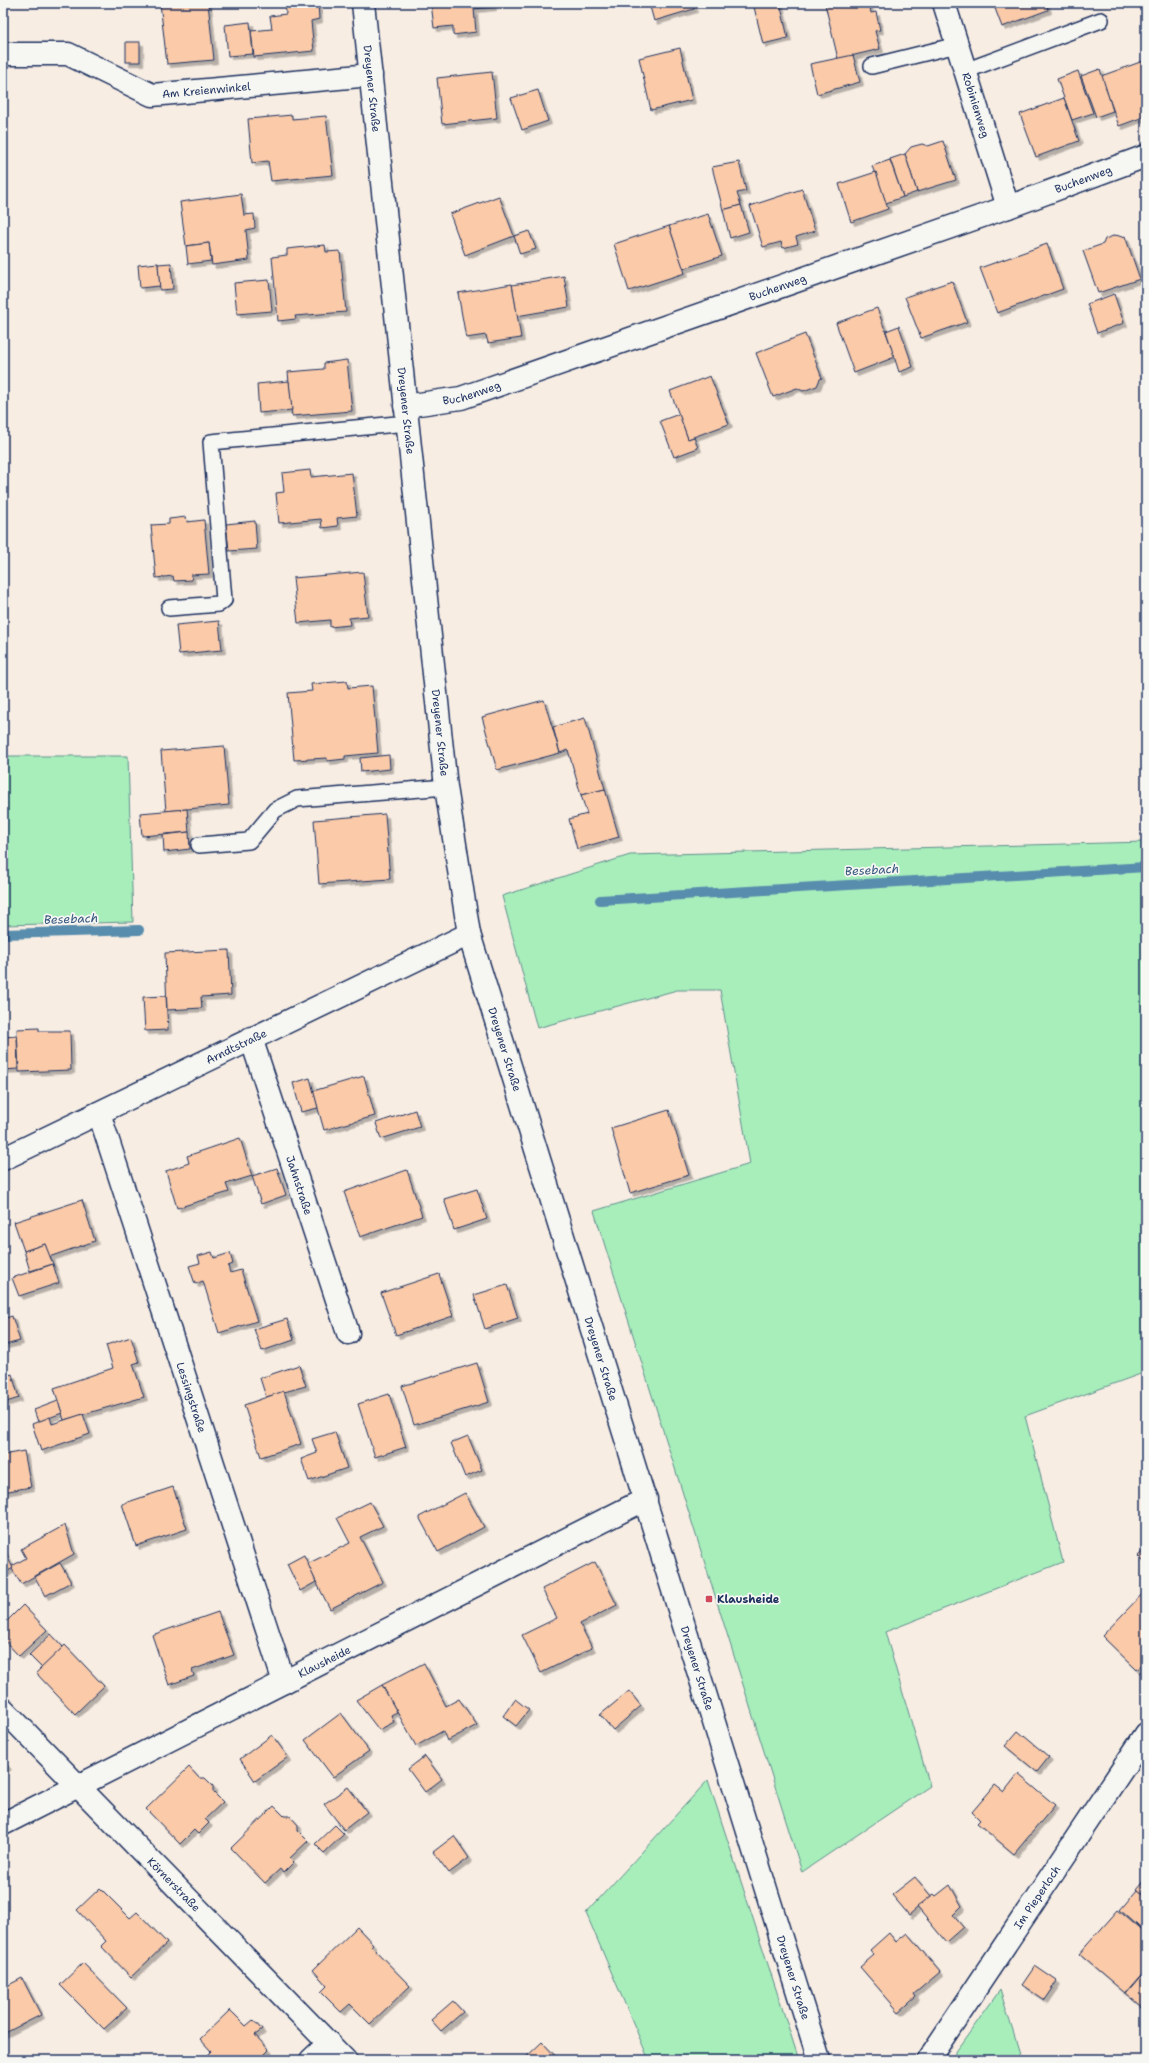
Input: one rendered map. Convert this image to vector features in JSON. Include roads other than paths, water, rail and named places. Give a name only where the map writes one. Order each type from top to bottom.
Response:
[{"type":"street","name":"Dreyener Straße","points":[[364,3],[446,787],[469,934],[646,1499],[819,2060]]},
{"type":"street","name":"Robinienweg","points":[[944,3],[1008,206]]},
{"type":"street","name":"Am Kreienwinkel","points":[[3,54],[68,54],[152,95],[371,75]]},
{"type":"street","name":"Buchenweg","points":[[406,414],[460,398],[1008,206],[1146,156]]},
{"type":"street","name":"Arndtstraße","points":[[3,1159],[469,934]]},
{"type":"street","name":"Jahnstraße","points":[[251,1038],[348,1333]]},
{"type":"street","name":"Lessingstraße","points":[[99,1112],[284,1682]]},
{"type":"street","name":"Klausheide","points":[[3,1824],[646,1499]]},
{"type":"street","name":"Körnerstraße","points":[[3,1709],[345,2060]]},
{"type":"street","name":"Im Pieperloch","points":[[928,2060],[1146,1734]]},
{"type":"street","points":[[311,2060],[329,2043]]},
{"type":"lane","points":[[965,71],[1101,20]]},
{"type":"lane","points":[[872,66],[957,45]]},
{"type":"lane","points":[[168,608],[219,604],[224,600],[211,442],[406,414]]},
{"type":"lane","points":[[199,845],[249,841],[275,810],[297,799],[446,787]]},
{"type":"waterway","name":"Besebach","points":[[600,900],[1146,867]]},
{"type":"waterway","name":"Besebach","points":[[3,934],[139,930]]},
{"type":"place","name":"Klausheide","points":[[709,1599]]}]
